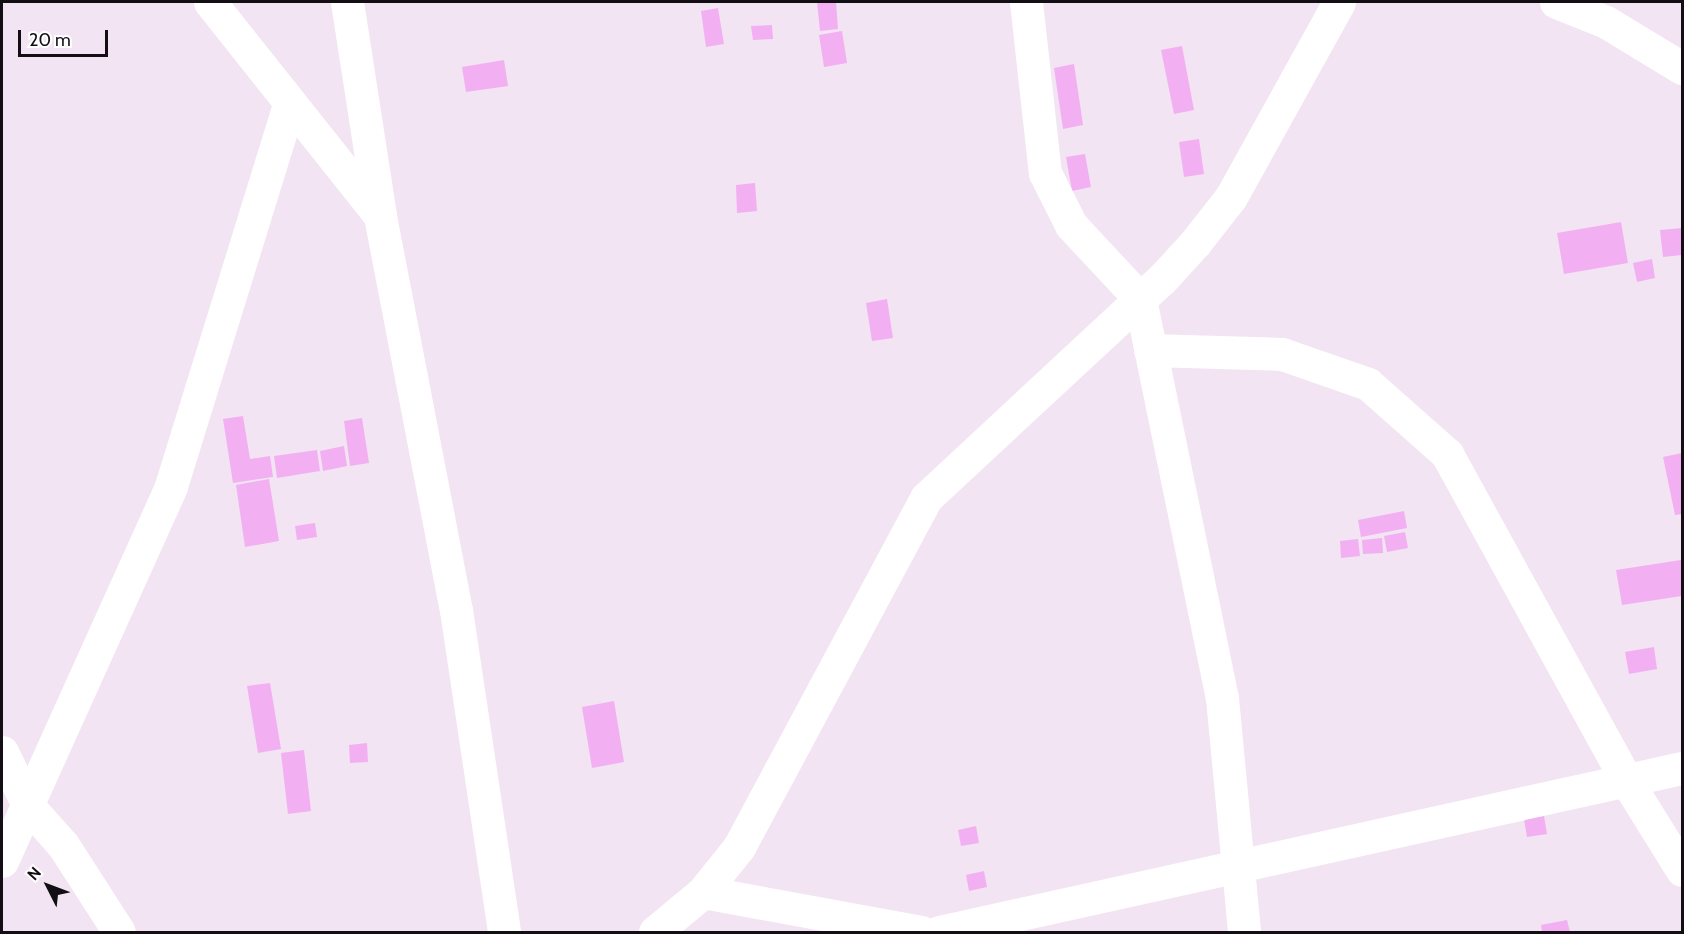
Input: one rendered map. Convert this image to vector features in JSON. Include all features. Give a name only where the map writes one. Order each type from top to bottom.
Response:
[{"type":"street","points":[[210,2],[288,104],[380,216]]},
{"type":"street","points":[[347,2],[380,216],[456,610],[504,933]]},
{"type":"street","points":[[1026,2],[1045,173],[1071,225],[1140,299],[1222,698],[1244,933]]},
{"type":"street","points":[[656,933],[703,892],[740,847],[926,498],[1140,299],[1195,243],[1231,197],[1339,2]]},
{"type":"street","points":[[1556,2],[1606,22],[1683,68]]},
{"type":"street","points":[[2,861],[171,486],[288,104]]},
{"type":"street","points":[[1150,350],[1282,354],[1357,380],[1368,384],[1447,454],[1626,780],[1683,870]]},
{"type":"street","points":[[2,752],[28,807],[63,844],[119,933]]},
{"type":"street","points":[[939,933],[1683,768]]},
{"type":"street","points":[[703,892],[921,933]]},
{"type":"building","points":[[817,2],[836,2],[838,29],[820,31]]},
{"type":"building","points":[[718,8],[724,44],[706,47],[701,11]]},
{"type":"building","points":[[772,25],[773,39],[753,40],[751,26]]},
{"type":"building","points":[[842,31],[847,63],[824,67],[819,35]]},
{"type":"building","points":[[1182,46],[1194,110],[1174,114],[1161,50]]},
{"type":"building","points":[[504,60],[508,86],[466,92],[462,67]]},
{"type":"building","points":[[1074,64],[1083,125],[1063,129],[1054,68]]},
{"type":"building","points":[[1199,139],[1204,174],[1184,177],[1179,142]]},
{"type":"building","points":[[1085,154],[1091,187],[1072,191],[1066,157]]},
{"type":"building","points":[[755,183],[757,211],[737,213],[736,185]]},
{"type":"building","points":[[1621,222],[1628,263],[1564,274],[1557,233]]},
{"type":"building","points":[[1682,228],[1682,255],[1663,257],[1660,230]]},
{"type":"building","points":[[1652,259],[1655,278],[1637,282],[1633,263]]},
{"type":"building","points":[[887,299],[893,338],[872,341],[866,303]]},
{"type":"building","points":[[243,416],[250,459],[270,456],[273,477],[233,483],[223,419]]},
{"type":"building","points":[[362,418],[369,463],[350,466],[344,421]]},
{"type":"building","points":[[344,446],[347,466],[323,471],[320,451]]},
{"type":"building","points":[[317,450],[320,471],[277,478],[274,456]]},
{"type":"building","points":[[1682,453],[1682,514],[1675,515],[1663,457]]},
{"type":"building","points":[[269,479],[279,541],[245,547],[236,485]]},
{"type":"building","points":[[1404,511],[1407,528],[1361,537],[1358,520]]},
{"type":"building","points":[[315,523],[317,537],[297,540],[295,526]]},
{"type":"building","points":[[1405,532],[1408,548],[1387,552],[1384,536]]},
{"type":"building","points":[[1382,538],[1383,553],[1363,554],[1362,540]]},
{"type":"building","points":[[1358,539],[1360,556],[1341,558],[1340,541]]},
{"type":"building","points":[[1681,560],[1682,596],[1622,605],[1616,570]]},
{"type":"building","points":[[1654,647],[1657,669],[1629,674],[1625,652]]},
{"type":"building","points":[[270,683],[281,749],[258,753],[247,686]]},
{"type":"building","points":[[614,701],[624,762],[592,768],[582,707]]},
{"type":"building","points":[[367,743],[368,762],[350,763],[349,745]]},
{"type":"building","points":[[304,750],[311,811],[288,814],[281,753]]},
{"type":"building","points":[[1544,816],[1547,834],[1527,837],[1524,819]]},
{"type":"building","points":[[976,826],[979,843],[961,846],[958,830]]},
{"type":"building","points":[[984,871],[987,887],[969,891],[966,875]]},
{"type":"building","points":[[1567,920],[1570,932],[1542,932],[1541,925]]}]
